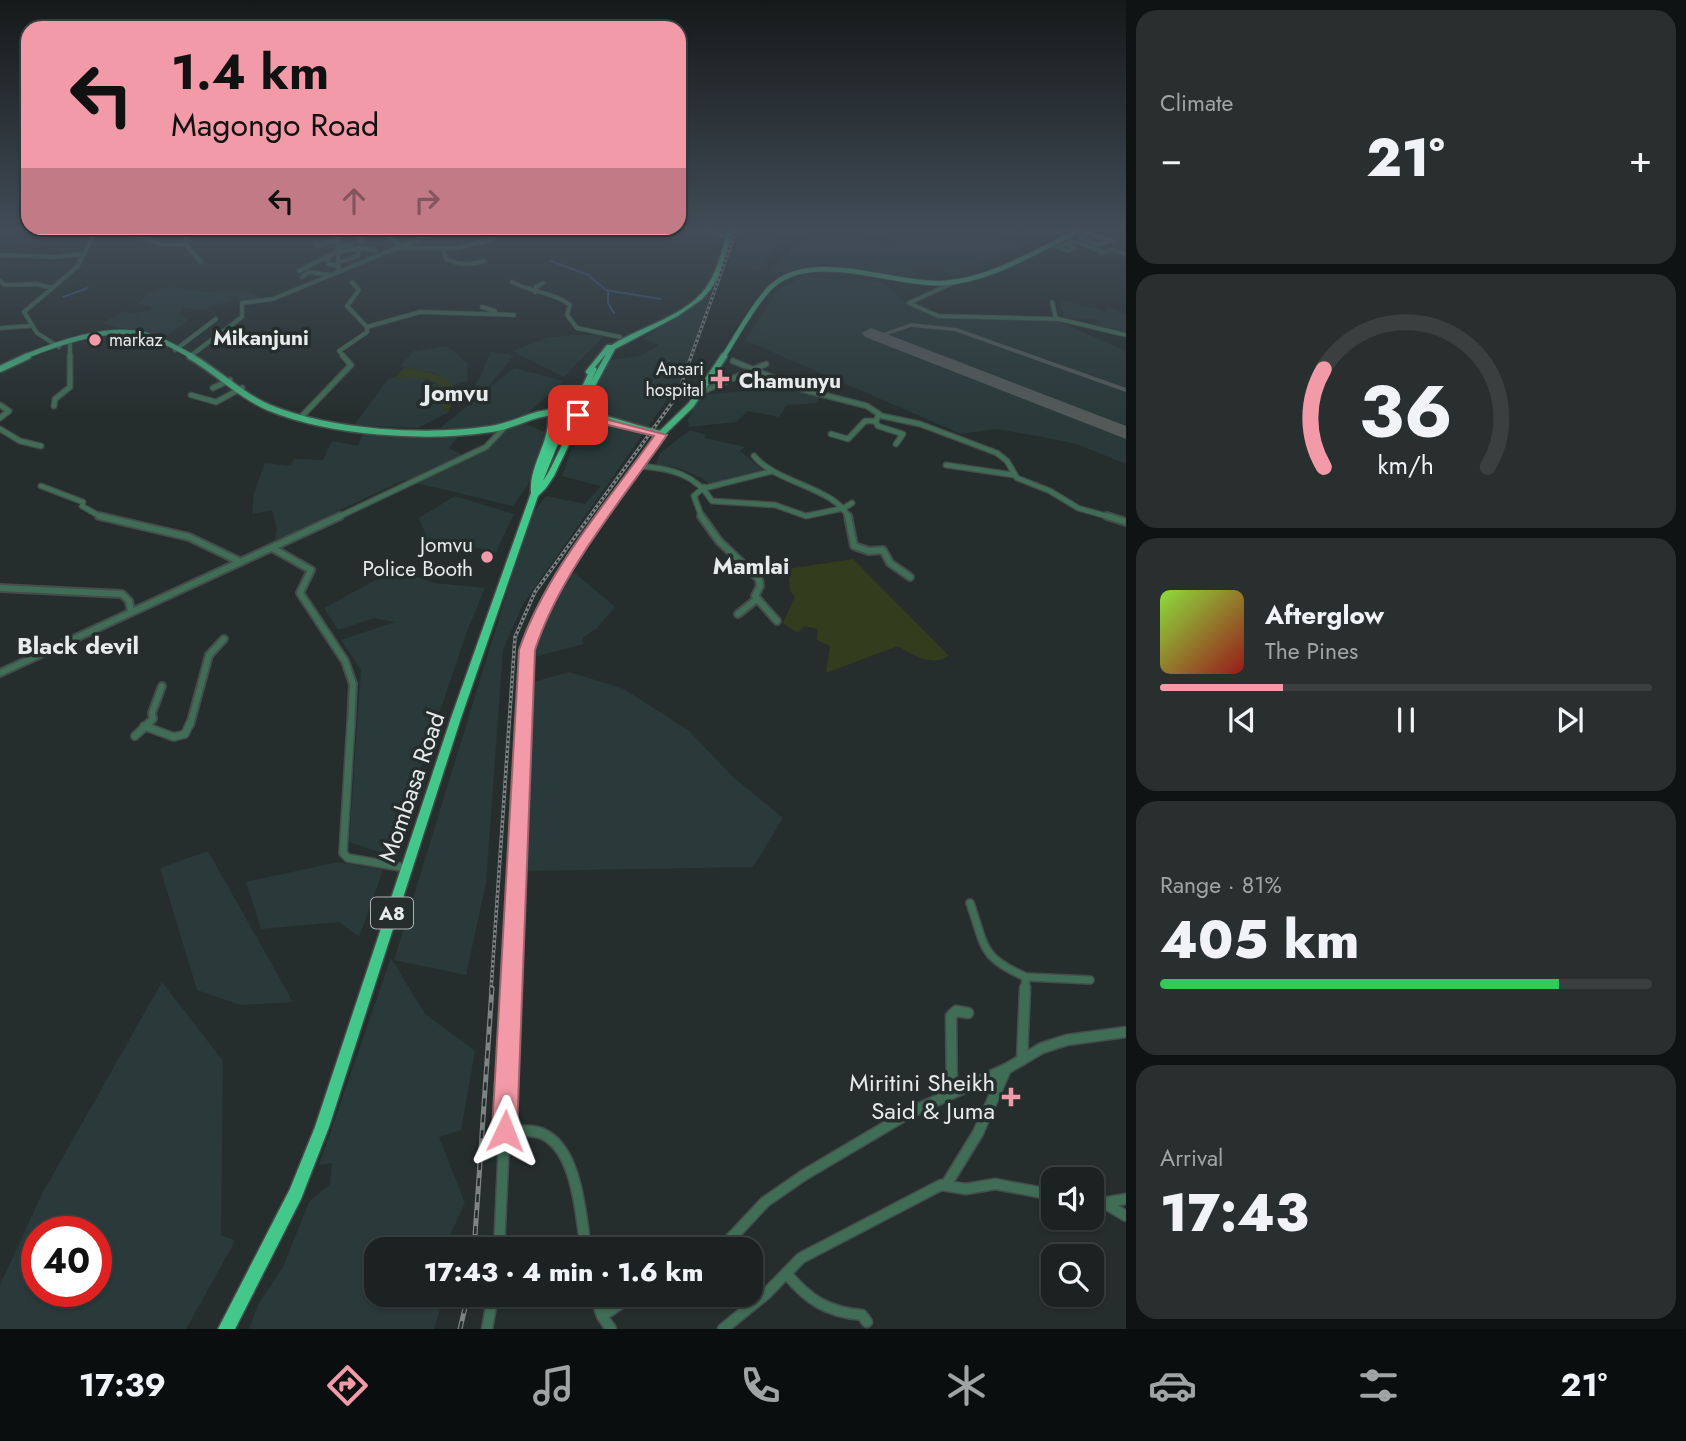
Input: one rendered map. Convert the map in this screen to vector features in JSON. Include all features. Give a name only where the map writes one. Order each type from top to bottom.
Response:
[{"type":"highway","name":"Mombasa Road","points":[[226,1329],[269,1252],[301,1183],[369,990],[406,868],[537,491],[543,484],[583,386],[602,352],[620,337],[679,306],[695,293]]},
{"type":"highway","name":"Mombasa Road","points":[[583,386],[599,360],[626,337],[680,310],[703,293]]},
{"type":"highway","points":[[551,413],[549,438],[536,473],[537,491],[546,486],[572,431],[587,417],[589,392],[612,348]]},
{"type":"main road","points":[[0,369],[59,347],[108,334],[131,333],[146,335],[189,357],[230,380],[263,404],[302,416],[365,428],[464,431],[504,428],[551,413],[578,415],[661,435],[699,393],[762,293]]},
{"type":"main road","points":[[678,417],[762,293]]},
{"type":"street","points":[[46,293],[24,311],[24,320],[50,344],[59,347]]},
{"type":"street","points":[[189,357],[242,317],[242,303],[271,300],[287,293]]},
{"type":"street","points":[[357,293],[347,306],[367,327]]},
{"type":"street","points":[[539,293],[560,298],[570,305],[567,315],[577,328],[620,337]]},
{"type":"street","points":[[931,293],[909,303],[939,316],[1056,319],[1126,335]]},
{"type":"street","points":[[1052,302],[1056,319]]},
{"type":"street","points":[[482,307],[496,313]]},
{"type":"street","points":[[367,327],[420,312],[514,315]]},
{"type":"street","points":[[175,350],[216,319]]},
{"type":"street","points":[[0,328],[31,326]]},
{"type":"street","points":[[302,416],[351,365],[339,351],[358,340],[367,332],[367,327]]},
{"type":"street","points":[[54,406],[55,400],[70,387],[70,344]]},
{"type":"street","points":[[733,361],[801,389],[867,406],[879,414],[920,424],[997,453],[1007,461],[1014,475]]},
{"type":"street","points":[[699,393],[766,364]]},
{"type":"street","points":[[213,388],[230,380]]},
{"type":"street","points":[[191,396],[216,402],[242,388]]},
{"type":"street","points":[[0,405],[9,411],[0,418]]},
{"type":"street","points":[[875,421],[879,414]]},
{"type":"street","points":[[831,434],[847,439],[865,422],[875,421]]},
{"type":"street","points":[[875,421],[878,426],[903,434],[896,444]]},
{"type":"street","points":[[0,673],[131,611],[274,549],[486,447],[504,428]]},
{"type":"street","points":[[0,429],[20,441],[41,446]]},
{"type":"street","points":[[500,1237],[527,650],[546,603],[661,435]]},
{"type":"street","points":[[754,456],[773,471],[844,508],[853,530],[854,545],[869,551],[883,550],[890,563],[910,577]]},
{"type":"street","points":[[946,465],[1014,475],[1078,508],[1126,522]]},
{"type":"street","points":[[639,466],[671,470],[704,487],[712,500],[721,504],[775,505],[806,516],[844,508],[852,503]]},
{"type":"street","points":[[738,614],[757,599],[759,579],[709,529],[696,511],[694,496],[704,487],[773,471]]},
{"type":"street","points":[[41,486],[83,502],[82,506],[94,514],[133,528],[172,533],[208,543],[241,562]]},
{"type":"street","points":[[274,549],[311,570],[299,593],[345,661],[353,684],[344,853],[348,858],[406,868]]},
{"type":"street","points":[[0,588],[122,594],[129,601],[131,611]]},
{"type":"street","points":[[757,599],[777,621]]},
{"type":"street","points":[[145,726],[174,737],[185,734],[199,693],[202,670],[208,661],[209,653],[224,639]]},
{"type":"street","points":[[135,736],[153,719],[162,686]]},
{"type":"street","points":[[970,903],[989,956],[998,965],[1026,977],[1090,980]]},
{"type":"street","points":[[1023,1060],[1026,977]]},
{"type":"street","points":[[952,1091],[951,1016],[956,1011],[968,1013]]},
{"type":"street","points":[[731,1237],[746,1219],[804,1175],[877,1130],[952,1091],[1006,1069],[1042,1048],[1067,1040],[1126,1032]]},
{"type":"street","points":[[946,1185],[978,1133],[1006,1069]]},
{"type":"street","points":[[505,1131],[534,1132],[548,1137],[565,1159],[574,1180],[584,1237]]},
{"type":"street","points":[[723,1329],[751,1308],[812,1251],[908,1199],[946,1185],[966,1189],[995,1184],[1041,1193]]},
{"type":"street","points":[[1105,1204],[1126,1199]]},
{"type":"street","points":[[1105,1204],[1126,1216]]},
{"type":"street","points":[[786,1273],[820,1308],[834,1314],[862,1315],[867,1322]]},
{"type":"street","points":[[487,1329],[491,1307]]},
{"type":"street","points":[[599,1307],[611,1329]]},
{"type":"street","points":[[602,1316],[616,1307]]},
{"type":"shaded area","points":[[149,293],[251,293],[262,298],[241,302],[235,299],[202,310],[183,308],[179,314],[188,320],[163,339],[102,323],[125,311],[132,314],[151,310],[151,307],[137,304]]},
{"type":"shaded area","points":[[775,293],[895,293],[907,304],[935,316],[1058,321],[1126,351],[1126,464],[1077,444],[1037,436],[996,429],[961,434],[745,340]]},
{"type":"shaded area","points":[[706,296],[710,296],[681,380],[523,604],[503,650],[486,883],[466,975],[394,960],[530,517],[546,496],[585,504],[601,486],[562,476],[600,368],[609,360],[640,356],[659,345],[643,339]]},
{"type":"shaded area","points":[[1060,301],[1096,308],[1103,313],[1108,307],[1126,314],[1126,334],[1095,325],[1097,320],[1065,317]]},
{"type":"shaded area","points":[[605,335],[564,377],[512,351],[547,338]]},
{"type":"shaded area","points":[[447,346],[467,363],[468,380],[453,385],[434,373],[400,366],[414,351]]},
{"type":"shaded area","points":[[491,352],[514,355],[487,389],[474,389]]},
{"type":"shaded area","points":[[514,368],[564,381],[520,420],[474,428],[440,428]]},
{"type":"shaded area","points":[[419,377],[444,388],[449,412],[418,428],[354,425],[389,378]]},
{"type":"shaded area","points":[[768,378],[819,396],[818,403],[787,405],[779,417],[748,411],[736,422],[689,427],[688,419],[701,395],[758,390]]},
{"type":"shaded area","points":[[525,424],[554,436],[541,465],[513,506],[404,480],[274,541],[277,530],[272,510],[252,514],[254,493],[265,463],[291,466],[294,459],[323,460],[332,441],[358,446],[364,431],[462,432],[449,448],[462,455],[485,445],[505,429]]},
{"type":"shaded area","points":[[690,430],[706,435],[704,438],[745,447],[740,451],[768,474],[714,488],[702,478],[676,467],[656,465],[660,453]]},
{"type":"shaded area","points":[[455,496],[514,514],[496,552],[427,538],[419,518]]},
{"type":"shaded area","points":[[396,569],[434,583],[485,588],[466,634],[391,856],[349,842],[361,670],[341,640],[395,622],[374,618],[338,630],[324,608]]},
{"type":"shaded area","points":[[570,569],[615,607],[596,629],[582,638],[584,644],[533,657],[540,617]]},
{"type":"shaded area","points":[[569,672],[624,689],[689,731],[733,777],[783,818],[753,867],[525,871],[530,683]]},
{"type":"shaded area","points":[[208,851],[293,1002],[240,1005],[197,990],[160,868]]},
{"type":"shaded area","points":[[338,862],[383,870],[359,937],[339,922],[261,929],[246,882]]},
{"type":"shaded area","points":[[391,958],[425,1014],[475,1051],[461,1130],[439,1137],[465,1203],[451,1237],[364,1237],[364,1307],[440,1307],[434,1329],[249,1329],[259,1303],[283,1267],[309,1202],[330,1184],[332,1163],[319,1165]]},
{"type":"shaded area","points":[[162,982],[223,1061],[221,1235],[235,1241],[186,1329],[0,1329],[0,1285],[21,1240],[21,1307],[112,1307],[112,1216],[32,1216]]},
{"type":"green space","points":[[405,367],[433,374],[451,383],[456,389],[449,412],[441,406],[446,400],[444,392],[434,382],[419,378],[395,378]]},
{"type":"green space","points":[[853,559],[949,656],[929,660],[898,646],[826,673],[830,646],[817,640],[818,629],[804,626],[798,633],[783,623],[795,596],[790,591],[788,569]]},
{"type":"waterway","points":[[63,297],[74,293]]},
{"type":"waterway","points":[[608,293],[608,303],[614,313]]},
{"type":"waterway","points":[[624,293],[660,299]]},
{"type":"taxiway","points":[[878,336],[911,325],[955,329],[1126,390]]},
{"type":"runway","points":[[871,333],[1126,433]]},
{"type":"railway","points":[[491,990],[515,637],[535,592],[677,396],[714,293]]},
{"type":"railway","points":[[475,1237],[492,988]]},
{"type":"railway","points":[[460,1329],[465,1307]]},
{"type":"place","name":"markaz","points":[[95,340]]},
{"type":"place","name":"Ansari hospital","points":[[720,379]]},
{"type":"place","name":"Jomvu Police Booth","points":[[487,557]]},
{"type":"place","name":"Miritini Sheikh Said & Juma","points":[[1011,1097]]},
{"type":"district","name":"Mikanjuni","points":[[261,338]]},
{"type":"district","name":"Chamunyu","points":[[790,381]]},
{"type":"district","name":"Jomvu","points":[[456,393]]},
{"type":"district","name":"Mamlai","points":[[751,566]]},
{"type":"district","name":"Black devil","points":[[78,646]]},
{"type":"route","points":[[505,1131],[527,650],[538,617],[560,580],[661,435],[578,415]]}]
